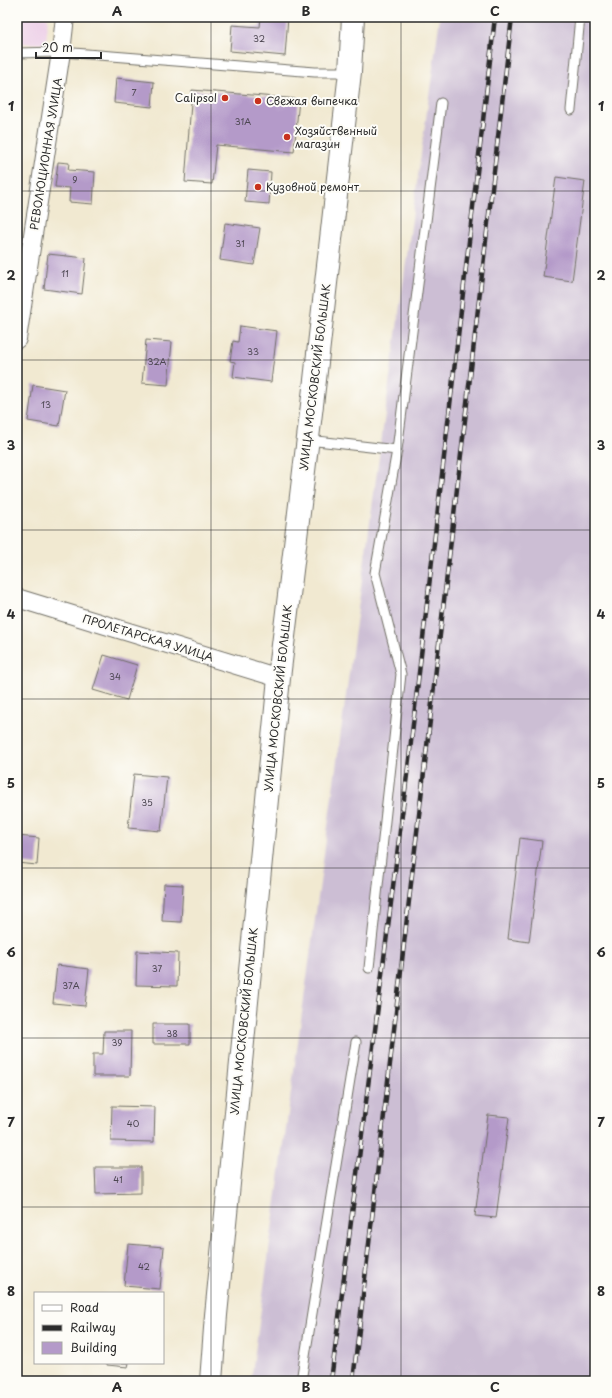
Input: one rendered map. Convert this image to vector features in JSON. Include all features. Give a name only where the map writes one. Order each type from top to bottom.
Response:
[{"type":"street","name":"РЕВОЛЮЦИОННАЯ УЛИЦА","points":[[17,339],[61,52],[65,17]]},
{"type":"street","name":"УЛИЦА МОСКОВСКИЙ БОЛЬШАК","points":[[211,1381],[216,1315],[279,678],[350,72],[353,17]]},
{"type":"street","name":"ПРОЛЕТАРСКАЯ УЛИЦА","points":[[17,598],[279,678]]},
{"type":"lane","points":[[571,110],[580,17]]},
{"type":"lane","points":[[17,53],[61,52],[315,72],[350,72]]},
{"type":"lane","points":[[369,968],[401,674],[375,573],[397,450],[441,103]]},
{"type":"lane","points":[[308,440],[397,450]]},
{"type":"lane","points":[[301,1381],[356,1042]]},
{"type":"shaded area","points":[[17,17],[48,17],[46,44],[17,43]]},
{"type":"shaded area","points":[[440,17],[595,17],[595,1381],[251,1381]]},
{"type":"building","points":[[261,17],[288,17],[285,56],[230,51],[232,25],[260,27]]},
{"type":"building","points":[[116,78],[154,82],[152,107],[114,103]]},
{"type":"building","points":[[192,90],[299,99],[294,152],[216,145],[212,184],[185,182]]},
{"type":"building","points":[[58,162],[69,163],[68,170],[95,172],[93,204],[69,202],[70,188],[55,187]]},
{"type":"building","name":"Кузовной ремонт","points":[[248,170],[271,172],[269,204],[245,202]]},
{"type":"building","points":[[556,177],[585,181],[572,281],[543,277]]},
{"type":"building","points":[[225,223],[260,228],[254,265],[220,260]]},
{"type":"building","points":[[48,254],[86,258],[82,294],[44,289]]},
{"type":"building","points":[[240,326],[277,331],[271,382],[233,377],[235,362],[230,361],[233,341],[238,342]]},
{"type":"building","points":[[146,340],[172,342],[168,385],[142,383]]},
{"type":"building","points":[[33,385],[65,390],[59,426],[28,421]]},
{"type":"building","points":[[104,655],[137,665],[127,700],[93,690]]},
{"type":"building","points":[[134,774],[167,777],[161,831],[128,828]]},
{"type":"building","points":[[17,836],[39,838],[37,865],[17,863]]},
{"type":"building","points":[[520,838],[542,841],[529,942],[508,939]]},
{"type":"building","points":[[164,884],[183,885],[181,922],[162,921]]},
{"type":"building","points":[[137,951],[178,953],[177,986],[136,985]]},
{"type":"building","points":[[57,965],[89,969],[85,1006],[53,1003]]},
{"type":"building","points":[[153,1024],[190,1024],[190,1044],[153,1044]]},
{"type":"building","points":[[104,1031],[131,1031],[130,1076],[93,1076],[93,1054],[103,1054]]},
{"type":"building","points":[[112,1106],[155,1107],[154,1142],[111,1141]]},
{"type":"building","points":[[488,1115],[509,1117],[496,1218],[475,1216]]},
{"type":"building","points":[[95,1167],[141,1167],[141,1193],[96,1194]]},
{"type":"building","points":[[128,1244],[164,1247],[160,1289],[124,1286]]},
{"type":"building","points":[[107,1364],[129,1364],[128,1367]]},
{"type":"railway","points":[[331,1381],[409,759],[495,17]]},
{"type":"railway","points":[[353,1381],[512,17]]},
{"type":"place","name":"Сalipsol","points":[[225,98]]},
{"type":"place","name":"Свежая выпечка","points":[[258,101]]},
{"type":"place","name":"Хозяйственный магазин","points":[[287,137]]},
{"type":"place","name":"Кузовной ремонт","points":[[258,187]]}]
